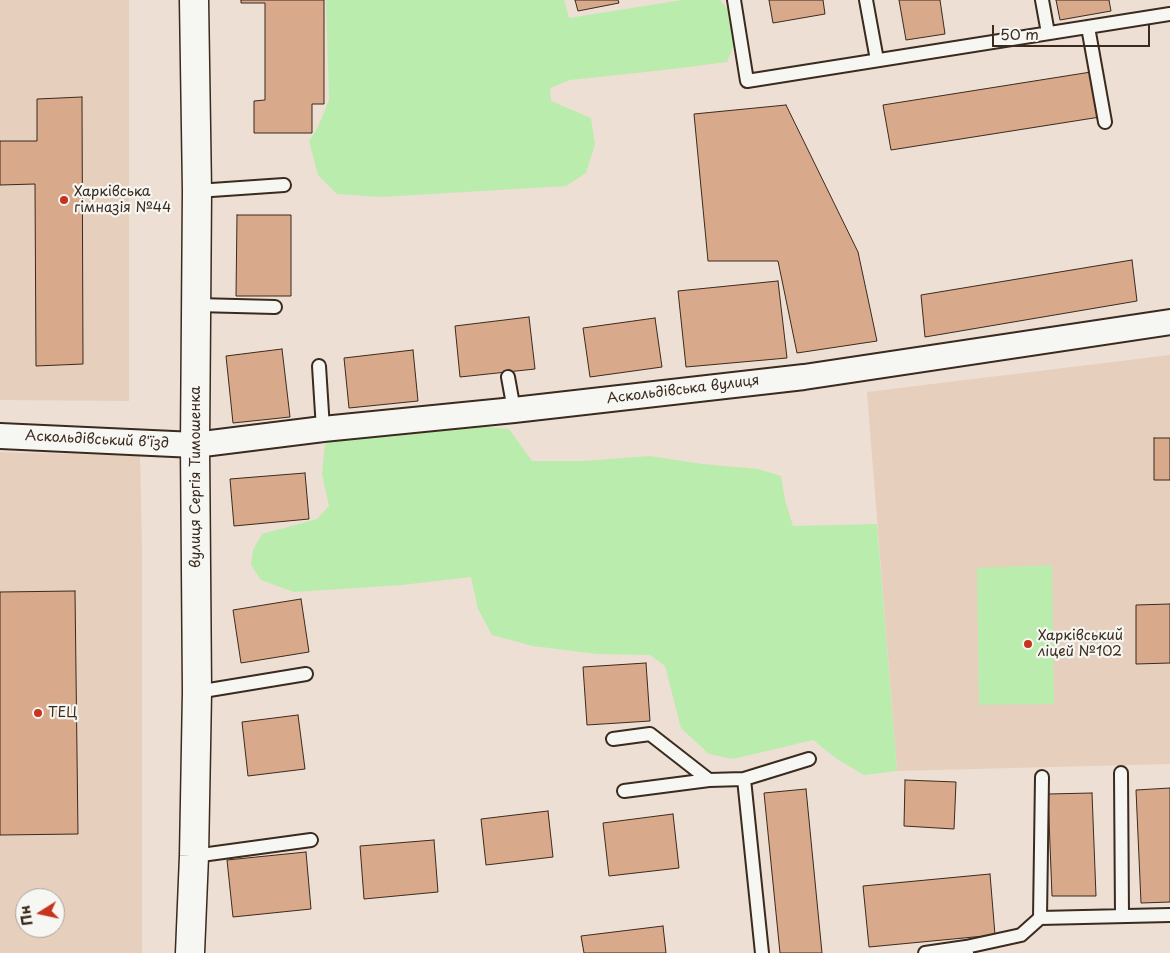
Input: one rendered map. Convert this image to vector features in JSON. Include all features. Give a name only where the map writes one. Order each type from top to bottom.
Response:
[{"type":"street","name":"вулиця Сергія Тимошенка","points":[[190,953],[197,692],[195,445],[197,190],[194,0]]},
{"type":"street","name":"Аскольдівська вулиця","points":[[195,445],[323,429],[514,410],[804,377],[1170,322]]},
{"type":"street","name":"Аскольдівський в'їзд","points":[[0,436],[195,445]]},
{"type":"lane","points":[[734,0],[746,81],[1170,14]]},
{"type":"lane","points":[[866,0],[877,60]]},
{"type":"lane","points":[[1042,0],[1048,33]]},
{"type":"lane","points":[[1088,27],[1105,122]]},
{"type":"lane","points":[[197,190],[284,185]]},
{"type":"lane","points":[[197,305],[275,307]]},
{"type":"lane","points":[[319,366],[323,429]]},
{"type":"lane","points":[[508,377],[514,410]]},
{"type":"lane","points":[[197,692],[306,674]]},
{"type":"lane","points":[[613,739],[650,734],[709,780]]},
{"type":"lane","points":[[624,791],[709,780],[744,779],[809,759]]},
{"type":"lane","points":[[1121,773],[1122,916]]},
{"type":"lane","points":[[1040,918],[1042,777]]},
{"type":"lane","points":[[744,779],[762,953]]},
{"type":"lane","points":[[194,856],[310,840]]},
{"type":"lane","points":[[925,953],[967,950],[1021,935],[1040,918],[1170,916]]},
{"type":"shaded area","name":"Харківська гімназія №44","points":[[0,0],[129,0],[129,401],[0,400]]},
{"type":"shaded area","name":"Харківський ліцей №102","points":[[1170,355],[1170,764],[897,771],[867,392]]},
{"type":"shaded area","points":[[0,452],[140,456],[142,548],[142,953],[0,953]]},
{"type":"green space","points":[[326,0],[564,0],[569,18],[682,0],[720,0],[730,12],[735,42],[727,62],[570,80],[550,88],[551,101],[591,118],[595,144],[586,173],[566,186],[381,197],[337,194],[318,175],[309,141],[318,127],[329,100]]},
{"type":"green space","points":[[470,425],[509,429],[532,461],[584,461],[650,456],[702,464],[758,469],[781,476],[785,500],[793,526],[877,524],[897,771],[864,775],[837,759],[813,740],[733,759],[709,754],[681,728],[665,666],[650,655],[597,654],[533,646],[492,635],[478,609],[471,577],[402,585],[294,592],[261,580],[251,565],[253,550],[262,534],[317,519],[329,506],[322,474],[325,444],[343,435]]},
{"type":"green space","points":[[1052,565],[1054,704],[979,705],[977,568]]},
{"type":"building","points":[[241,0],[324,0],[324,104],[312,104],[312,133],[254,133],[254,101],[265,100],[265,3],[241,3]]},
{"type":"building","points":[[575,0],[618,0],[619,3],[578,11]]},
{"type":"building","points":[[769,0],[823,0],[825,14],[773,23]]},
{"type":"building","points":[[899,0],[940,0],[945,34],[906,40]]},
{"type":"building","points":[[1056,0],[1109,0],[1111,11],[1060,20]]},
{"type":"building","points":[[1091,72],[1100,117],[891,150],[883,105]]},
{"type":"building","points":[[82,97],[83,364],[36,366],[35,184],[0,185],[0,141],[37,141],[37,99]]},
{"type":"building","points":[[786,105],[858,252],[877,341],[797,353],[778,261],[708,261],[694,114]]},
{"type":"building","points":[[237,215],[291,215],[291,296],[236,296]]},
{"type":"building","points":[[1132,260],[1137,301],[925,337],[921,295]]},
{"type":"building","points":[[778,281],[787,358],[686,367],[678,291]]},
{"type":"building","points":[[529,317],[535,369],[460,377],[455,326]]},
{"type":"building","points":[[655,318],[662,367],[590,377],[583,328]]},
{"type":"building","points":[[282,349],[290,417],[233,423],[226,356]]},
{"type":"building","points":[[413,350],[418,401],[349,408],[344,358]]},
{"type":"building","points":[[1154,438],[1170,438],[1170,480],[1154,480]]},
{"type":"building","points":[[305,473],[309,519],[234,526],[230,479]]},
{"type":"building","name":"ТЕЦ","points":[[75,591],[78,834],[0,835],[0,592]]},
{"type":"building","points":[[301,599],[309,652],[241,663],[233,610]]},
{"type":"building","points":[[1170,604],[1170,663],[1136,664],[1136,605]]},
{"type":"building","points":[[646,663],[650,721],[587,725],[583,667]]},
{"type":"building","points":[[298,715],[305,769],[248,776],[242,722]]},
{"type":"building","points":[[905,780],[956,782],[954,829],[904,826]]},
{"type":"building","points":[[1170,788],[1170,902],[1141,903],[1136,790]]},
{"type":"building","points":[[806,789],[822,953],[780,953],[764,793]]},
{"type":"building","points":[[1092,793],[1096,896],[1052,896],[1048,794]]},
{"type":"building","points":[[548,811],[553,857],[486,865],[481,819]]},
{"type":"building","points":[[673,814],[679,868],[609,876],[603,823]]},
{"type":"building","points":[[434,840],[438,892],[364,899],[360,846]]},
{"type":"building","points":[[306,852],[311,909],[233,917],[227,860]]},
{"type":"building","points":[[990,874],[995,935],[869,947],[863,886]]},
{"type":"building","points":[[663,926],[666,953],[584,953],[581,936]]},
{"type":"place","name":"Харківська гімназія №44","points":[[64,200]]},
{"type":"place","name":"Харківський ліцей №102","points":[[1028,644]]},
{"type":"place","name":"ТЕЦ","points":[[38,713]]}]
